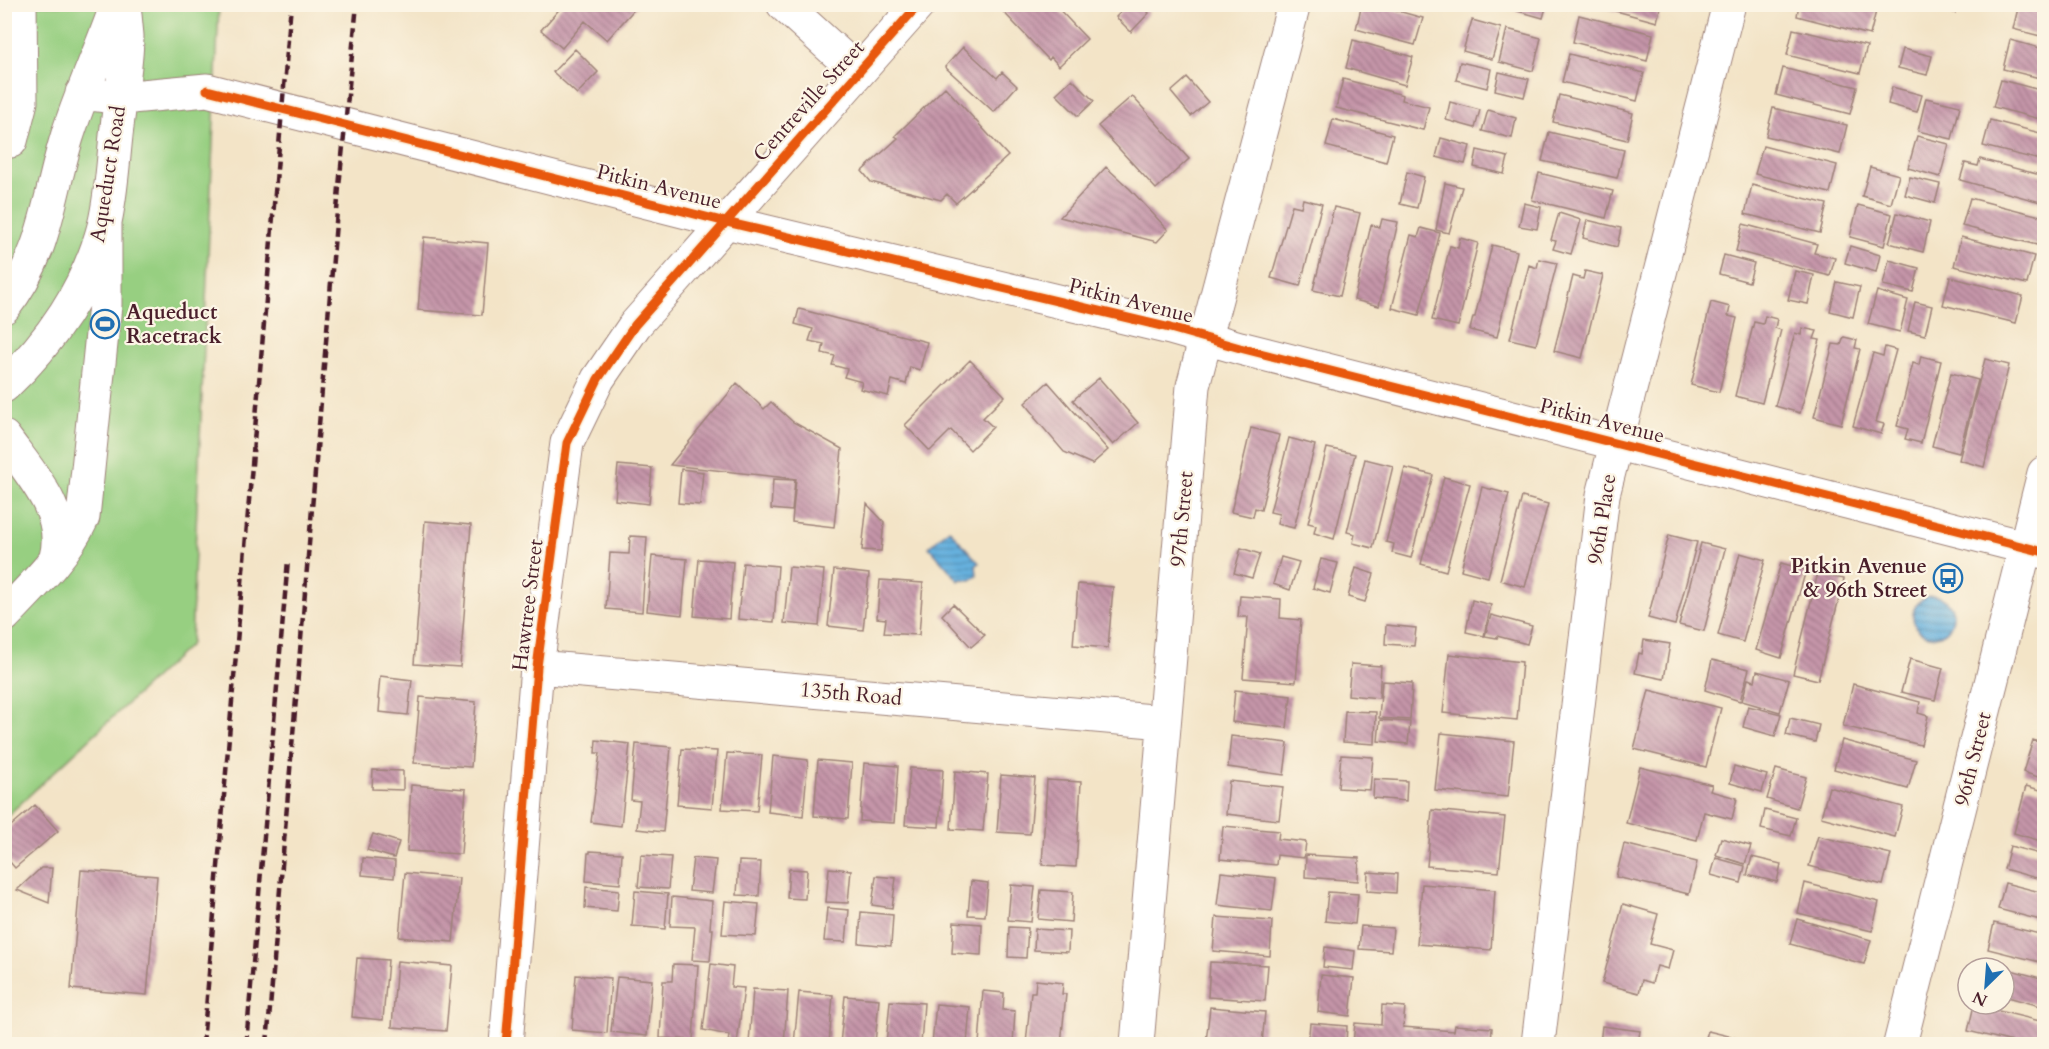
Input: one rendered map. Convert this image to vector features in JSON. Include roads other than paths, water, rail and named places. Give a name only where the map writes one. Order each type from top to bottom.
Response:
[{"type":"street","points":[[4,142],[11,141],[21,102],[20,4]]},
{"type":"street","name":"Aqueduct Road","points":[[4,307],[28,270],[36,252],[67,138],[117,4]]},
{"type":"street","name":"Aqueduct Road","points":[[4,386],[36,352],[63,316],[86,276],[105,224],[127,37],[124,4]]},
{"type":"street","points":[[783,4],[858,72]]},
{"type":"street","name":"Centreville Street","points":[[726,222],[919,4]]},
{"type":"street","name":"97th Street","points":[[1137,1044],[1193,386],[1294,4]]},
{"type":"street","name":"96th Place","points":[[1538,1044],[1603,495],[1729,4]]},
{"type":"street","name":"Pitkin Avenue","points":[[82,93],[120,98],[207,90],[726,222],[1206,338],[2035,550]]},
{"type":"street","name":"Hawtree Street","points":[[506,1044],[537,668],[567,443],[598,379],[635,325],[726,222]]},
{"type":"street","points":[[4,616],[44,575],[78,527],[86,505],[105,305],[105,224]]},
{"type":"street","points":[[4,437],[41,490],[53,512],[57,523],[59,545],[56,557]]},
{"type":"street","name":"96th Street","points":[[1900,1044],[2035,550],[2044,473]]},
{"type":"street","name":"135th Road","points":[[537,668],[1164,722]]},
{"type":"water","points":[[949,529],[979,563],[976,566],[977,575],[971,580],[961,579],[959,581],[929,547]]},
{"type":"water","points":[[1933,596],[1947,602],[1953,616],[1947,630],[1933,636],[1919,630],[1913,616],[1919,602]]},
{"type":"railway","points":[[203,1044],[291,4]]},
{"type":"railway","points":[[267,1044],[339,187],[357,4]]},
{"type":"railway","points":[[246,1044],[288,560]]},
{"type":"place","name":"Aqueduct Racetrack","points":[[105,324]]},
{"type":"place","name":"Pitkin Avenue & 96th Street","points":[[1948,578]]}]
